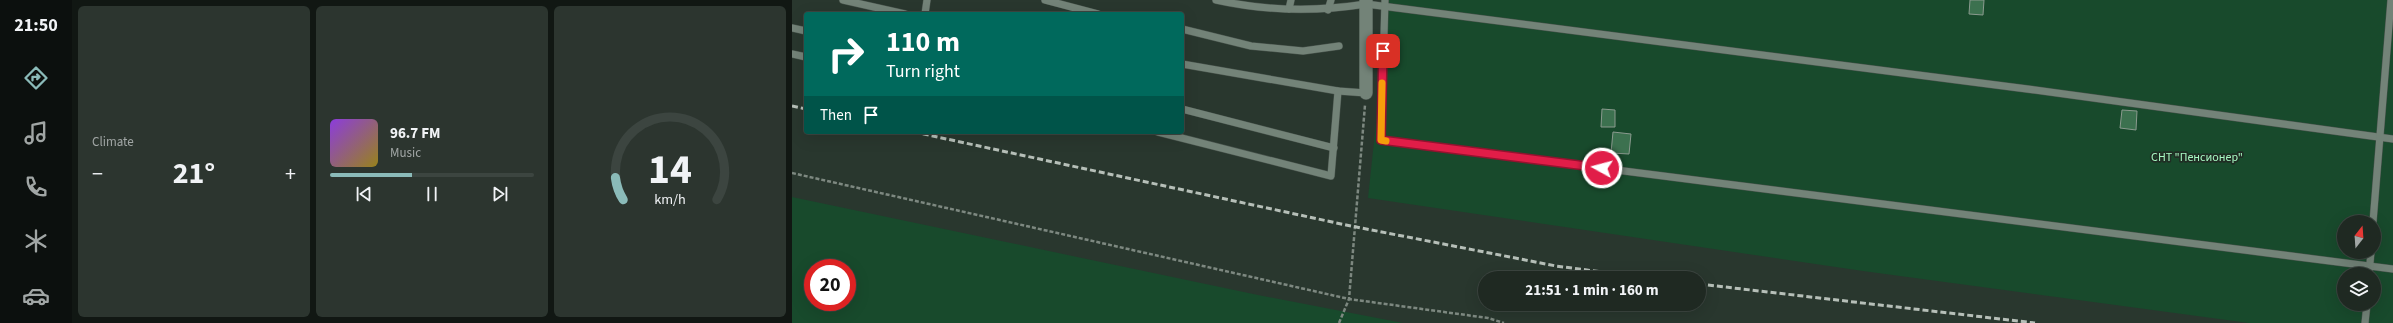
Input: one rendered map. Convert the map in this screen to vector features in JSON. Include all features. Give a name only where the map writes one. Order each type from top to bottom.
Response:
[{"type":"street","points":[[1366,2],[1366,93]]},
{"type":"lane","points":[[843,0],[896,12]]},
{"type":"lane","points":[[925,12],[928,0]]},
{"type":"lane","points":[[1045,0],[1090,12]]},
{"type":"lane","points":[[1216,0],[1254,8],[1328,10],[1366,2],[1384,3],[2393,139]]},
{"type":"lane","points":[[1254,8],[1255,0]]},
{"type":"lane","points":[[1288,9],[1291,0]]},
{"type":"lane","points":[[1328,10],[1330,0]]},
{"type":"lane","points":[[2374,215],[2391,0]]},
{"type":"lane","points":[[1384,3],[1381,140],[2393,269]]},
{"type":"lane","points":[[792,28],[804,31]]},
{"type":"lane","points":[[1184,30],[1259,47],[1304,51],[1339,46]]},
{"type":"lane","points":[[792,54],[804,57]]},
{"type":"lane","points":[[1184,64],[1338,91],[1366,93]]},
{"type":"lane","points":[[1166,134],[1331,176],[1338,91]]},
{"type":"lane","points":[[1184,110],[1334,148]]},
{"type":"lane","points":[[2370,259],[2370,266]]},
{"type":"lane","points":[[2365,323],[2366,311]]},
{"type":"path","points":[[1339,323],[1349,299],[1366,93]]},
{"type":"path","points":[[792,173],[1349,299],[1488,318],[1504,323]]},
{"type":"green space","name":"СНТ \"Пенсионер\"","points":[[1389,0],[2393,0],[2393,323],[2249,323],[1863,271],[1368,198]]},
{"type":"green space","points":[[792,197],[1258,295],[1403,323],[792,323]]},
{"type":"building","points":[[1970,0],[1984,0],[1983,15],[1969,14]]},
{"type":"building","points":[[1602,109],[1615,110],[1615,127],[1601,127]]},
{"type":"building","points":[[2122,110],[2137,111],[2136,130],[2120,128]]},
{"type":"building","points":[[1613,132],[1631,134],[1629,154],[1611,153]]},
{"type":"railway","points":[[792,106],[804,109]]},
{"type":"railway","points":[[923,134],[1346,225],[1556,266],[1595,271]]},
{"type":"railway","points":[[1706,285],[2035,323]]},
{"type":"slow traffic","points":[[1382,83],[1381,140],[1386,141]]},
{"type":"route","points":[[1383,51],[1381,140],[1602,168]]}]
